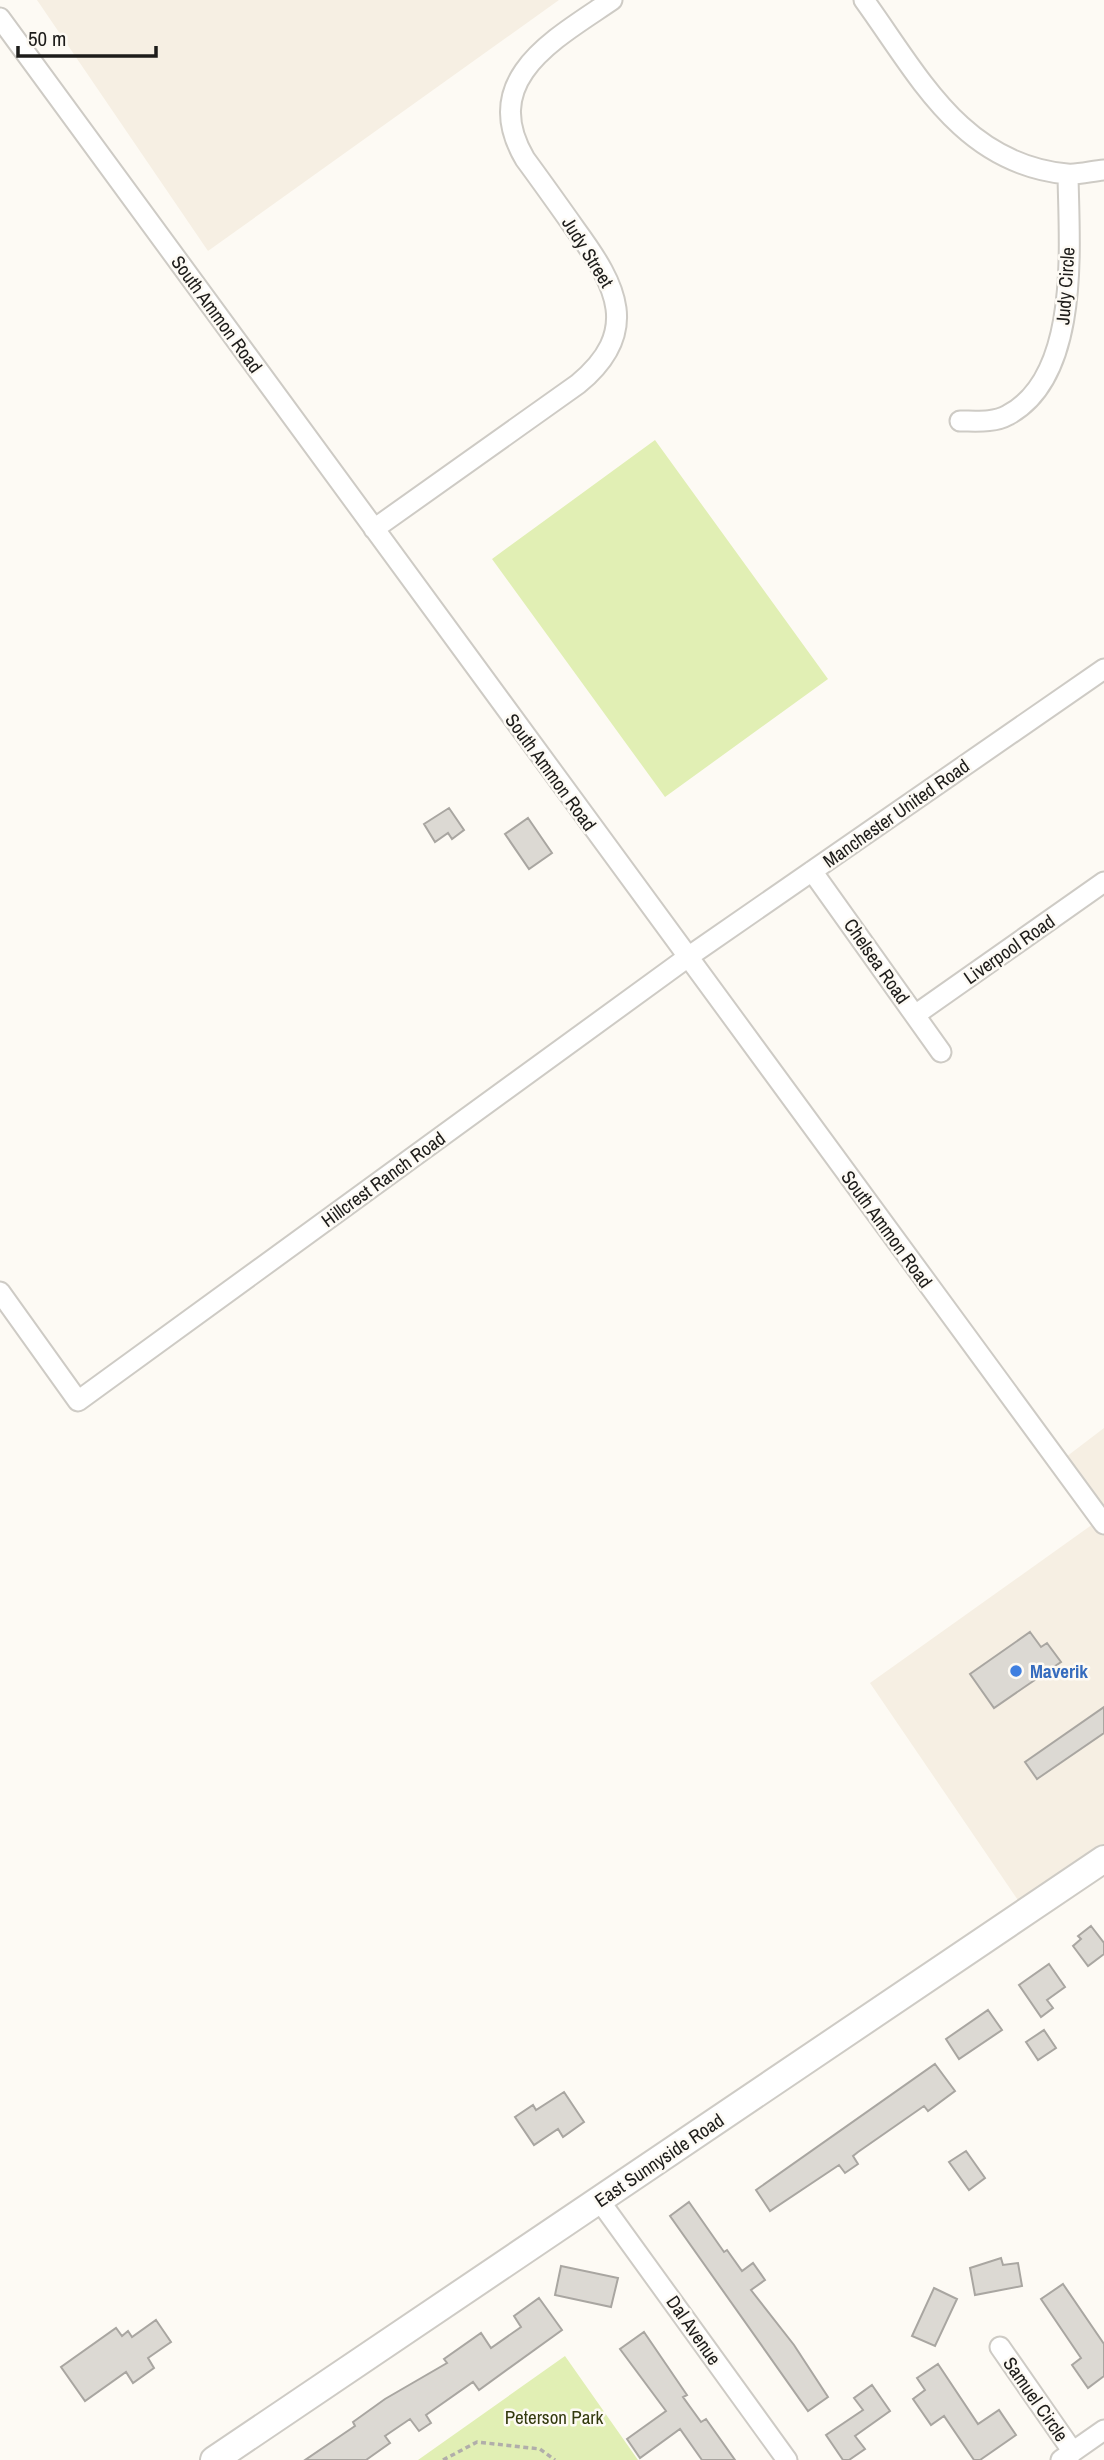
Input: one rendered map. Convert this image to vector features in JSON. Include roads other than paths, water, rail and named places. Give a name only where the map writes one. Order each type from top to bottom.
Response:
[{"type":"main road","name":"East Sunnyside Road","points":[[214,2460],[1104,1859]]},
{"type":"street","name":"Judy Street","points":[[374,529],[578,384],[604,357],[613,339],[618,309],[608,275],[516,143],[510,108],[514,90],[534,56],[612,0]]},
{"type":"street","points":[[864,0],[947,116],[972,139],[1011,159],[1068,175],[1104,170]]},
{"type":"street","name":"South Ammon Road","points":[[0,18],[1104,1524]]},
{"type":"street","name":"Judy Circle","points":[[960,421],[992,421],[1007,416],[1032,396],[1046,372],[1063,330],[1068,296],[1068,175]]},
{"type":"street","name":"Manchester United Road","points":[[688,957],[1104,669]]},
{"type":"street","name":"Chelsea Road","points":[[812,871],[941,1052]]},
{"type":"street","name":"Liverpool Road","points":[[915,1015],[1104,882]]},
{"type":"street","name":"Hillcrest Ranch Road","points":[[0,1292],[78,1401],[688,957]]},
{"type":"street","name":"Dal Avenue","points":[[599,2200],[787,2460]]},
{"type":"street","name":"Samuel Circle","points":[[1000,2347],[1067,2456]]},
{"type":"street","points":[[1067,2456],[1104,2430]]},
{"type":"place","name":"Maverik","points":[[1016,1671]]},
{"type":"park label","name":"Peterson Park","points":[[554,2417]]}]
